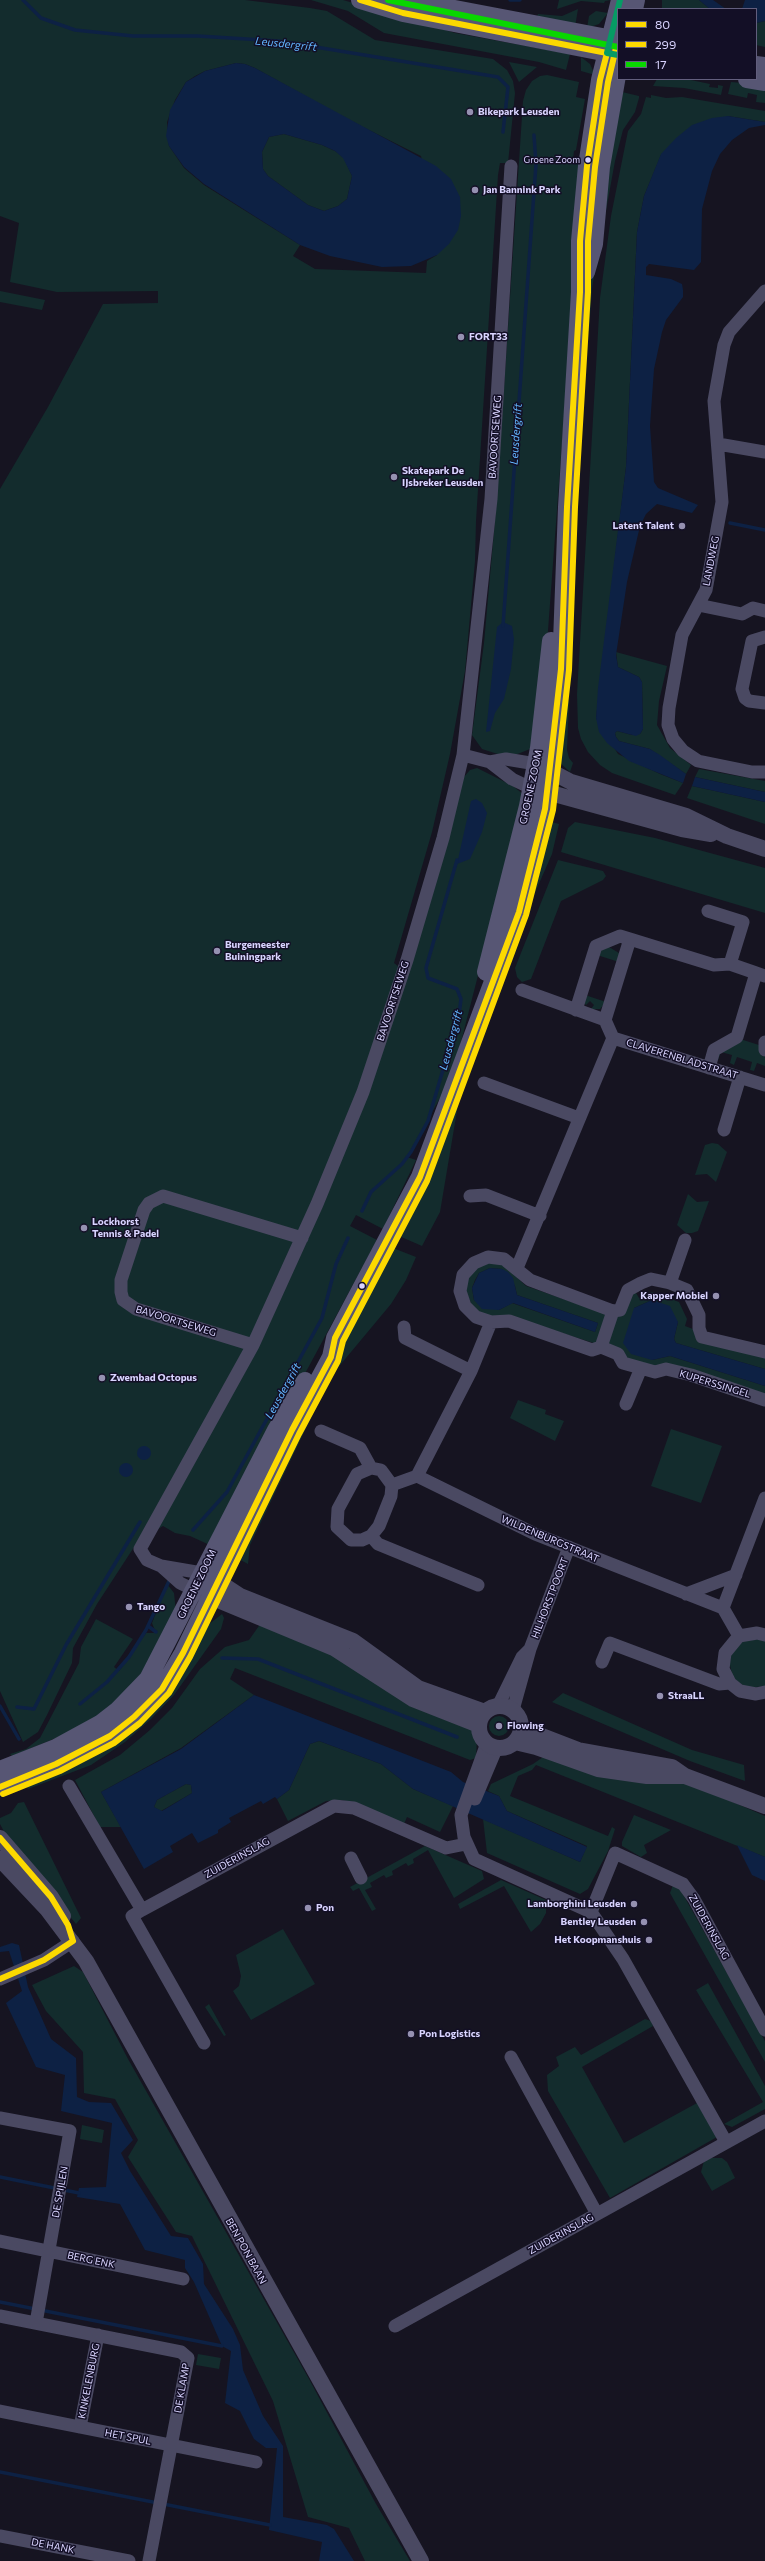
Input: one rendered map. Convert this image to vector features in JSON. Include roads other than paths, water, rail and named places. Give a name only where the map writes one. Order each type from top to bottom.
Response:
[{"type":"main road","points":[[360,0],[403,13],[613,47]]},
{"type":"main road","points":[[407,0],[613,47]]},
{"type":"main road","name":"GROENE ZOOM","points":[[0,1770],[56,1748],[93,1728],[118,1710],[148,1679],[202,1593],[331,1357],[335,1338],[420,1177],[464,1060],[540,789],[567,507],[580,292],[580,241],[587,166],[600,80],[613,47],[617,20]]},
{"type":"main road","name":"GROENE ZOOM","points":[[580,292],[594,244],[601,168],[617,76]]},
{"type":"main road","points":[[753,80],[765,82]]},
{"type":"main road","name":"GROENE ZOOM","points":[[0,1787],[87,1749],[110,1736],[134,1717],[162,1689],[183,1653],[202,1593]]},
{"type":"street","name":"BAVOORTSEWEG","points":[[210,1577],[161,1566],[147,1560],[140,1548],[253,1345],[302,1238],[363,1092],[407,960],[443,838],[463,755],[491,499],[511,166]]},
{"type":"street","name":"LANDWEG","points":[[765,291],[729,332],[724,345],[714,396],[722,502],[706,590],[682,634],[674,677],[668,725],[673,739],[683,751],[698,761],[752,772],[765,772]]},
{"type":"street","points":[[718,444],[765,452]]},
{"type":"street","points":[[698,605],[742,614],[753,608],[765,611]]},
{"type":"street","points":[[765,637],[752,642],[742,689],[745,698],[748,701],[765,703]]},
{"type":"street","points":[[463,755],[490,762],[512,778],[540,789],[682,829],[727,836]]},
{"type":"street","points":[[490,762],[506,760],[543,767],[571,782],[686,816],[727,836],[765,849]]},
{"type":"street","points":[[708,911],[743,922],[730,964]]},
{"type":"street","points":[[576,1010],[596,946],[620,936],[714,965],[730,964],[760,974],[737,1037],[714,1050],[709,1068]]},
{"type":"street","points":[[613,1038],[605,1020],[630,939]]},
{"type":"street","points":[[522,990],[605,1020]]},
{"type":"street","name":"CLAVERENBLADSTRAAT","points":[[517,1268],[613,1038],[765,1085]]},
{"type":"street","points":[[765,1042],[765,1050]]},
{"type":"street","points":[[724,1130],[740,1078]]},
{"type":"street","points":[[484,1083],[579,1118]]},
{"type":"street","name":"BAVOORTSEWEG","points":[[253,1345],[136,1309],[123,1300],[121,1280],[144,1210],[149,1203],[163,1196],[302,1238]]},
{"type":"street","points":[[470,1196],[486,1196],[540,1216]]},
{"type":"street","points":[[670,1283],[685,1240]]},
{"type":"street","points":[[392,1485],[417,1476],[471,1371],[491,1322],[476,1317],[465,1306],[460,1291],[463,1275],[474,1263],[488,1257],[504,1259],[530,1280],[613,1311],[620,1310],[628,1290],[641,1282],[651,1279],[670,1283],[687,1290],[699,1315],[699,1328],[702,1337],[765,1352]]},
{"type":"street","points":[[601,1347],[613,1311]]},
{"type":"street","name":"KUPERSSINGEL","points":[[491,1322],[509,1321],[592,1350],[601,1347],[618,1354],[623,1363],[654,1372],[666,1369],[691,1375],[765,1400]]},
{"type":"street","points":[[404,1327],[405,1338],[471,1371]]},
{"type":"street","points":[[626,1404],[640,1368]]},
{"type":"street","points":[[321,1430],[360,1448],[371,1468]]},
{"type":"street","points":[[371,1468],[381,1470],[392,1485],[391,1496],[379,1526],[371,1536],[362,1540],[352,1540],[337,1527],[336,1519],[338,1509],[357,1474],[371,1468]]},
{"type":"street","name":"WILDENBURGSTRAAT","points":[[417,1476],[535,1534],[723,1608]]},
{"type":"street","points":[[739,1636],[723,1608],[765,1498]]},
{"type":"street","points":[[371,1536],[378,1544],[478,1585]]},
{"type":"street","name":"HILHORSTPOORT","points":[[494,1713],[530,1649],[569,1547]]},
{"type":"street","name":"BAVOORTSEWEG","points":[[161,1566],[180,1583],[202,1593]]},
{"type":"street","points":[[686,1594],[736,1575]]},
{"type":"street","points":[[210,1577],[240,1596],[353,1641],[418,1688],[494,1713]]},
{"type":"street","points":[[202,1593],[334,1648],[351,1657],[412,1699],[494,1713],[520,1719],[518,1735],[508,1746],[492,1745],[480,1732],[494,1713]]},
{"type":"street","points":[[765,1635],[757,1633],[739,1636],[725,1653],[723,1670],[730,1683],[740,1691],[756,1694],[765,1692]]},
{"type":"street","points":[[602,1662],[610,1643],[719,1684],[730,1683]]},
{"type":"street","points":[[518,1735],[536,1747],[580,1764],[621,1774],[685,1776],[765,1806]]},
{"type":"street","points":[[492,1745],[479,1777],[463,1829],[466,1844],[474,1859],[591,1912],[623,1959],[726,2142]]},
{"type":"street","points":[[69,1786],[142,1910],[132,1916],[204,2043]]},
{"type":"street","name":"ZUIDERINSLAG","points":[[142,1910],[334,1806],[354,1808],[446,1848],[466,1844]]},
{"type":"street","name":"BEN PON BAAN","points":[[0,1838],[51,1897],[68,1925],[73,1941]]},
{"type":"street","name":"ZUIDERINSLAG","points":[[591,1912],[615,1853],[683,1884],[694,1899],[765,2030]]},
{"type":"street","points":[[351,1858],[361,1878]]},
{"type":"street","name":"BEN PON BAAN","points":[[0,1859],[20,1878],[73,1941],[86,1961],[420,2561]]},
{"type":"street","points":[[0,1979],[4,1975],[44,1960],[73,1941]]},
{"type":"street","points":[[511,2057],[597,2214]]},
{"type":"street","name":"DE SPIJLEN","points":[[0,2118],[70,2131],[63,2182],[36,2321]]},
{"type":"street","name":"ZUIDERINSLAG","points":[[395,2326],[765,2121]]},
{"type":"street","name":"BERG ENK","points":[[0,2242],[183,2279]]},
{"type":"street","name":"DE KLAMP","points":[[0,2316],[36,2321],[181,2352],[188,2358],[149,2561]]},
{"type":"street","name":"KINKELENBURG","points":[[80,2427],[98,2335]]},
{"type":"street","name":"HET SPUL","points":[[0,2411],[256,2462]]},
{"type":"street","name":"DE HANK","points":[[0,2536],[129,2561]]},
{"type":"water","points":[[699,0],[713,0],[725,8],[709,8]]},
{"type":"water","points":[[745,0],[765,0],[765,21],[757,23],[757,8],[742,8]]},
{"type":"water","points":[[236,63],[245,64],[255,68],[436,166],[451,179],[460,197],[461,216],[458,230],[449,244],[437,255],[411,266],[382,267],[330,256],[300,245],[204,184],[184,167],[169,146],[166,136],[170,110],[186,82],[205,71]],"holes":[[[284,134],[322,145],[335,151],[343,158],[352,176],[347,199],[338,206],[324,211],[308,205],[268,176],[263,169],[262,152],[269,137]]]},
{"type":"water","points":[[728,116],[765,122],[765,125],[749,128],[732,140],[720,154],[712,171],[702,209],[701,262],[694,270],[649,264],[646,267],[646,275],[671,279],[682,284],[683,290],[683,297],[666,320],[654,369],[650,426],[654,482],[658,488],[698,505],[692,513],[657,504],[646,514],[640,526],[627,582],[616,655],[618,667],[639,677],[642,682],[643,729],[640,734],[636,736],[617,731],[615,733],[616,737],[619,741],[650,749],[660,755],[686,774],[683,783],[629,761],[607,743],[599,732],[596,718],[598,688],[626,467],[637,232],[644,196],[661,154],[676,138],[692,125],[712,118]]},
{"type":"water","points":[[503,622],[512,626],[514,639],[511,669],[504,699],[495,713],[490,731],[486,732],[497,627]]},
{"type":"water","points":[[695,777],[765,792],[765,802],[692,786]]},
{"type":"water","points":[[476,799],[482,803],[487,813],[482,832],[470,859],[457,864],[471,801]]},
{"type":"water","points":[[490,1268],[502,1269],[508,1272],[513,1278],[517,1295],[598,1323],[595,1332],[513,1303],[499,1310],[482,1309],[474,1300],[472,1288],[479,1273]]},
{"type":"water","points":[[652,1300],[670,1306],[678,1322],[674,1339],[676,1343],[765,1369],[765,1386],[670,1356],[652,1360],[631,1354],[623,1343],[634,1308]]},
{"type":"water","points":[[144,1446],[149,1448],[151,1453],[149,1458],[144,1460],[139,1458],[137,1453],[139,1448]]},
{"type":"water","points":[[123,1463],[129,1463],[133,1467],[133,1473],[129,1477],[123,1477],[119,1473],[119,1467]]},
{"type":"water","points":[[254,1695],[451,1772],[463,1782],[499,1796],[507,1811],[587,1847],[580,1862],[413,1789],[381,1764],[319,1741],[310,1744],[289,1790],[277,1799],[275,1797],[263,1804],[261,1801],[229,1818],[231,1822],[218,1830],[218,1833],[198,1843],[192,1833],[170,1846],[173,1852],[144,1869],[101,1792],[181,1749]],"holes":[[[186,1784],[191,1785],[192,1793],[162,1811],[154,1807],[157,1800]]]},
{"type":"water","points":[[737,1845],[765,1857],[765,1881],[752,1875]]},
{"type":"water","points":[[12,1943],[19,1945],[28,1987],[51,2039],[76,2058],[77,2097],[89,2102],[111,2103],[133,2140],[121,2153],[130,2171],[171,2236],[188,2238],[203,2264],[204,2284],[233,2329],[240,2345],[243,2370],[263,2416],[283,2446],[283,2517],[327,2525],[334,2529],[354,2561],[319,2561],[322,2542],[269,2530],[277,2448],[266,2448],[254,2439],[240,2411],[225,2403],[231,2351],[222,2346],[194,2282],[185,2268],[185,2260],[145,2250],[120,2204],[77,2197],[79,2188],[106,2187],[112,2123],[61,2111],[65,2075],[36,2067],[6,2003],[22,1991],[9,1951],[0,1952],[0,1947]]},
{"type":"waterway","name":"Leusdergrift","points":[[23,0],[41,18],[75,30],[133,36],[198,36],[279,41],[498,77],[508,87],[503,132]]},
{"type":"waterway","points":[[510,0],[520,0]]},
{"type":"waterway","name":"Leusdergrift","points":[[503,626],[536,164],[534,135]]},
{"type":"waterway","points":[[730,523],[765,530]]},
{"type":"waterway","name":"Leusdergrift","points":[[362,1211],[371,1192],[402,1164],[411,1152],[428,1121],[459,1015],[461,999],[457,989],[428,978],[426,968],[457,860]]},
{"type":"waterway","name":"Leusdergrift","points":[[193,1530],[227,1492],[322,1318],[336,1264],[348,1238]]},
{"type":"waterway","points":[[17,1707],[34,1709],[66,1645],[140,1522]]},
{"type":"waterway","name":"Leusdergrift","points":[[80,1704],[107,1682],[129,1657],[146,1630],[169,1581]]},
{"type":"waterway","points":[[148,1626],[156,1632]]},
{"type":"waterway","points":[[222,1658],[258,1659],[457,1737]]},
{"type":"waterway","points":[[0,1706],[19,1739]]},
{"type":"waterway","points":[[0,2177],[79,2193]]},
{"type":"waterway","points":[[0,2302],[222,2346]]},
{"type":"waterway","points":[[0,2472],[270,2525]]},
{"type":"place","name":"Bikepark Leusden","points":[[470,112]]},
{"type":"place","name":"Groene Zoom","points":[[588,160]]},
{"type":"place","name":"Jan Bannink Park","points":[[475,190]]},
{"type":"place","name":"FORT33","points":[[461,337]]},
{"type":"place","name":"Skatepark De IJsbreker Leusden","points":[[394,477]]},
{"type":"place","name":"Latent Talent","points":[[682,526]]},
{"type":"place","name":"Burgemeester Buiningpark","points":[[217,951]]},
{"type":"place","name":"Lockhorst Tennis & Padel","points":[[84,1228]]},
{"type":"place","name":"Kapper Mobiel","points":[[716,1296]]},
{"type":"place","name":"Zwembad Octopus","points":[[102,1378]]},
{"type":"place","name":"Tango","points":[[129,1607]]},
{"type":"place","name":"StraaLL","points":[[660,1696]]},
{"type":"place","name":"Flowing","points":[[499,1726]]},
{"type":"place","name":"Lamborghini Leusden","points":[[634,1904]]},
{"type":"place","name":"Pon","points":[[308,1908]]},
{"type":"place","name":"Bentley Leusden","points":[[644,1922]]},
{"type":"place","name":"Het Koopmanshuis","points":[[649,1940]]},
{"type":"place","name":"Pon Logistics","points":[[411,2034]]}]
